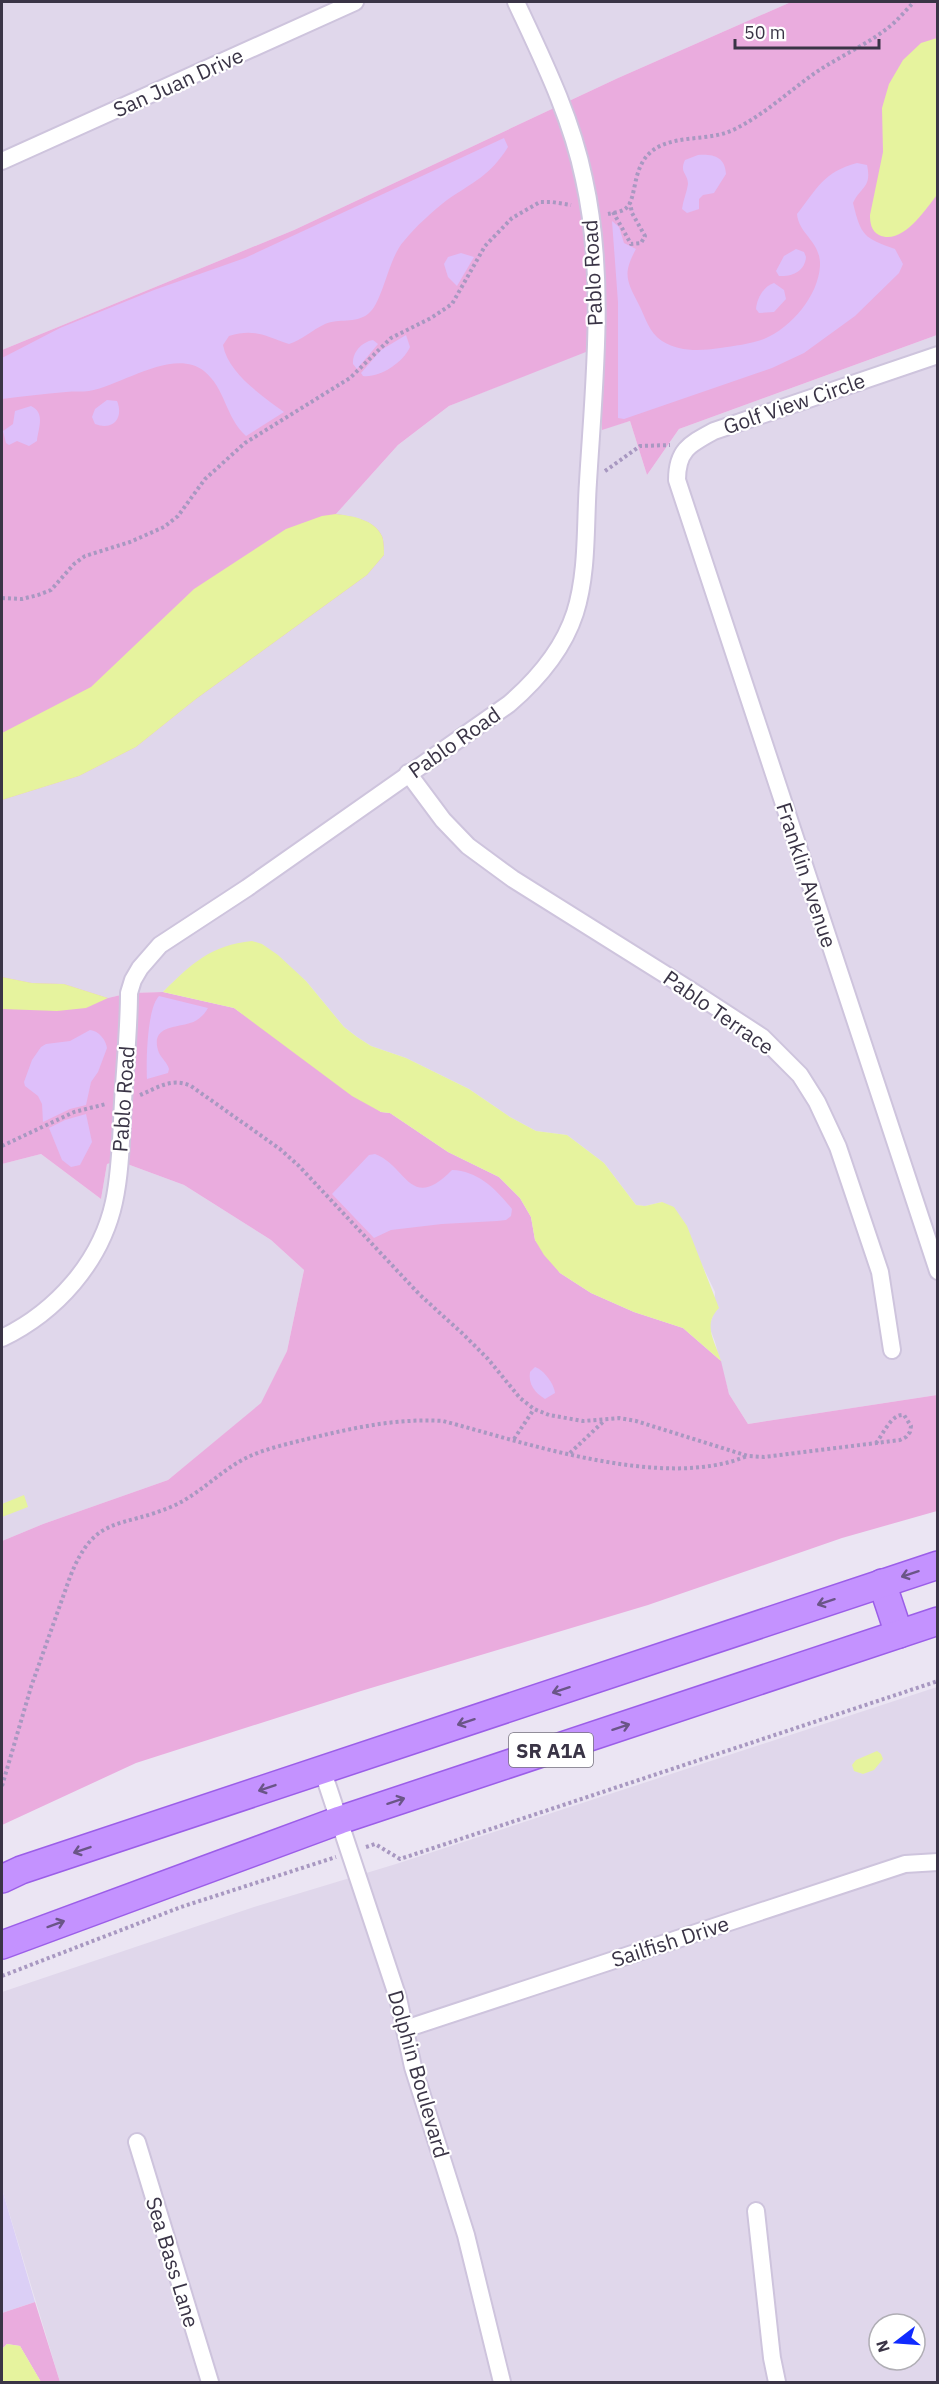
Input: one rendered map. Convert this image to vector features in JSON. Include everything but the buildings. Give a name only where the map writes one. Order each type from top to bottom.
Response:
[{"type":"main road","name":"SR A1A","points":[[2,1879],[21,1870],[322,1769],[938,1565]]},
{"type":"main road","points":[[882,1583],[899,1634]]},
{"type":"main road","name":"SR A1A","points":[[2,1945],[340,1820],[938,1621]]},
{"type":"street","name":"San Juan Drive","points":[[2,161],[355,2]]},
{"type":"street","name":"Pablo Road","points":[[2,1338],[34,1319],[54,1303],[80,1275],[93,1256],[108,1224],[114,1201],[129,993],[140,968],[160,945],[248,888],[408,773],[509,704],[548,665],[564,638],[574,614],[581,588],[596,347],[596,286],[589,210],[585,181],[568,116],[516,2]]},
{"type":"street","name":"Golf View Circle","points":[[677,480],[677,465],[683,451],[714,431],[938,355]]},
{"type":"street","name":"Franklin Avenue","points":[[677,480],[938,1271]]},
{"type":"street","name":"Pablo Terrace","points":[[408,773],[443,820],[468,846],[513,879],[762,1037],[800,1075],[817,1102],[838,1147],[880,1272],[892,1350]]},
{"type":"street","name":"Dolphin Boulevard","points":[[322,1769],[398,1998],[413,2067],[466,2235],[502,2382]]},
{"type":"street","name":"Sailfish Drive","points":[[405,2029],[905,1864],[938,1862]]},
{"type":"street","name":"Sea Bass Lane","points":[[137,2142],[210,2382]]},
{"type":"street","points":[[756,2211],[772,2358],[777,2382]]},
{"type":"path","points":[[2,598],[22,599],[44,592],[59,582],[74,564],[86,556],[130,542],[171,522],[178,516],[204,479],[245,443],[350,378],[361,369],[382,344],[452,304],[485,246],[512,218],[540,202],[552,202],[606,214],[625,209],[630,203],[641,165],[658,147],[678,141],[719,136],[752,120],[826,65],[876,36],[895,22],[914,2]]},
{"type":"path","points":[[613,213],[631,244],[641,243],[645,236],[632,213],[630,203]]},
{"type":"path","points":[[588,483],[640,446],[692,444]]},
{"type":"path","points":[[2,1146],[74,1112],[138,1096],[167,1083],[181,1081],[280,1149],[322,1189],[420,1295],[488,1359],[520,1398],[534,1409],[549,1415],[583,1421],[619,1418],[636,1421],[748,1456],[764,1457],[876,1443],[906,1437],[910,1432],[909,1420],[904,1415],[893,1418],[876,1443]]},
{"type":"path","points":[[514,1439],[534,1409]]},
{"type":"path","points":[[570,1453],[605,1419]]},
{"type":"path","points":[[2,1786],[28,1697],[70,1577],[90,1538],[116,1524],[174,1506],[245,1458],[371,1424],[423,1420],[443,1421],[610,1462],[680,1468],[732,1462],[748,1456]]},
{"type":"path","points":[[2,1976],[181,1907],[375,1844],[400,1859],[938,1681]]},
{"type":"shaded area","points":[[2,2],[791,2],[618,78],[294,230],[2,350]]},
{"type":"shaded area","points":[[791,2],[937,2],[937,335],[679,429],[647,475],[630,421],[602,430],[596,348],[449,406],[398,445],[336,514],[368,522],[382,536],[384,555],[367,575],[196,699],[136,747],[79,776],[2,800],[2,350],[294,230],[618,78]]},
{"type":"shaded area","points":[[937,38],[937,195],[912,225],[904,231],[896,236],[879,235],[873,229],[870,215],[883,152],[882,108],[889,84],[903,60],[921,43]]},
{"type":"shaded area","points":[[937,335],[937,1395],[748,1424],[729,1394],[709,1326],[714,1313],[715,1292],[702,1265],[662,1202],[645,1206],[636,1205],[604,1163],[567,1135],[536,1131],[510,1117],[469,1089],[406,1058],[371,1046],[357,1037],[344,1027],[306,981],[262,944],[184,972],[163,992],[129,993],[108,998],[64,984],[32,983],[2,977],[2,800],[79,776],[136,747],[196,699],[336,514],[398,445],[449,406],[596,347],[602,429],[630,421],[647,475],[679,429]]},
{"type":"shaded area","points":[[336,514],[368,522],[382,536],[384,555],[367,575],[196,699],[136,747],[79,776],[2,800],[2,733],[91,687],[194,589],[286,529],[322,516]]},
{"type":"shaded area","points":[[252,941],[262,944],[278,955],[306,981],[344,1027],[371,1046],[406,1058],[469,1089],[510,1117],[536,1131],[567,1135],[604,1163],[636,1205],[645,1206],[662,1202],[674,1207],[687,1226],[719,1308],[711,1321],[711,1333],[721,1361],[683,1328],[634,1312],[591,1293],[560,1273],[544,1255],[535,1240],[531,1217],[520,1198],[499,1177],[448,1152],[390,1113],[381,1112],[352,1096],[234,1008],[163,992],[193,965],[213,952],[238,943]]},
{"type":"shaded area","points":[[2,977],[32,983],[64,984],[108,998],[129,993],[163,992],[234,1008],[381,1112],[390,1113],[448,1152],[499,1177],[520,1198],[531,1217],[535,1240],[560,1273],[591,1293],[634,1312],[683,1328],[721,1361],[729,1394],[748,1424],[937,1395],[937,1511],[842,1538],[648,1605],[361,1691],[136,1763],[2,1825],[2,1541],[43,1524],[168,1480],[261,1403],[287,1351],[304,1270],[271,1240],[184,1185],[119,1161],[107,1164],[101,1199],[41,1154],[2,1164]]},
{"type":"shaded area","points":[[2,977],[32,983],[64,984],[108,998],[86,1008],[57,1011],[2,1009]]},
{"type":"shaded area","points":[[41,1154],[101,1199],[107,1164],[119,1161],[184,1185],[271,1240],[304,1270],[287,1351],[262,1403],[168,1480],[43,1524],[2,1541],[2,1164]]},
{"type":"shaded area","points":[[24,1495],[28,1507],[2,1517],[2,1504]]},
{"type":"shaded area","points":[[937,1687],[937,2382],[60,2382],[2,2189],[2,1992],[254,1907],[396,1864]]},
{"type":"shaded area","points":[[877,1751],[883,1759],[874,1770],[863,1774],[854,1771],[852,1765],[856,1760]]},
{"type":"shaded area","points":[[2,2189],[35,2302],[2,2313]]},
{"type":"shaded area","points":[[35,2302],[60,2382],[41,2382],[20,2346],[7,2344],[2,2349],[2,2313]]},
{"type":"shaded area","points":[[7,2344],[20,2346],[41,2382],[2,2382],[2,2349]]},
{"type":"sand","points":[[504,138],[508,147],[495,165],[481,178],[436,209],[404,241],[394,258],[378,300],[368,314],[358,319],[325,324],[289,344],[253,333],[229,336],[223,345],[232,365],[247,383],[284,412],[246,436],[234,420],[211,378],[204,371],[191,365],[177,363],[162,365],[89,391],[2,399],[2,358],[60,328],[154,290],[245,258]]},
{"type":"sand","points":[[698,155],[709,155],[721,160],[726,174],[714,193],[703,195],[699,199],[699,209],[687,213],[682,209],[688,184],[683,164],[685,160]]},
{"type":"sand","points":[[857,163],[867,165],[868,173],[867,183],[853,203],[859,223],[870,238],[895,249],[903,264],[899,273],[855,316],[804,353],[772,368],[624,419],[618,418],[618,302],[612,221],[619,227],[624,243],[636,249],[629,264],[629,282],[648,324],[658,338],[669,345],[690,350],[713,349],[753,342],[764,339],[784,327],[809,299],[818,277],[819,257],[797,214],[828,176]]},
{"type":"sand","points":[[796,249],[804,252],[806,257],[803,266],[793,274],[779,276],[776,271],[784,256]]},
{"type":"sand","points":[[461,253],[474,257],[457,286],[448,277],[444,264],[448,257]]},
{"type":"sand","points":[[774,283],[784,290],[786,299],[774,312],[759,313],[756,309],[759,297],[767,287]]},
{"type":"sand","points":[[406,335],[410,347],[402,359],[383,372],[363,376],[361,373],[381,350]]},
{"type":"sand","points":[[373,340],[378,344],[357,369],[353,364],[356,352],[362,345]]},
{"type":"sand","points":[[107,400],[117,401],[118,418],[107,426],[95,424],[92,417],[95,409]]},
{"type":"sand","points":[[31,406],[36,409],[40,417],[37,441],[29,446],[17,441],[9,445],[6,443],[3,431],[13,424],[15,411]]},
{"type":"sand","points":[[159,996],[208,1008],[196,1021],[160,1033],[157,1044],[159,1053],[169,1069],[168,1073],[147,1079],[150,1023],[155,1002]]},
{"type":"sand","points":[[90,1030],[102,1036],[107,1048],[98,1072],[91,1082],[86,1105],[70,1109],[43,1122],[42,1104],[38,1096],[25,1086],[24,1082],[32,1060],[46,1044],[70,1041]]},
{"type":"sand","points":[[86,1114],[92,1142],[80,1165],[71,1167],[62,1160],[49,1128],[65,1120]]},
{"type":"sand","points":[[375,1154],[386,1160],[410,1183],[418,1187],[427,1187],[438,1182],[452,1170],[470,1174],[486,1182],[500,1195],[512,1209],[511,1216],[506,1220],[391,1230],[374,1238],[332,1194],[369,1155]]},
{"type":"sand","points":[[535,1367],[545,1374],[554,1389],[555,1393],[545,1399],[535,1391],[531,1384],[530,1372]]}]
